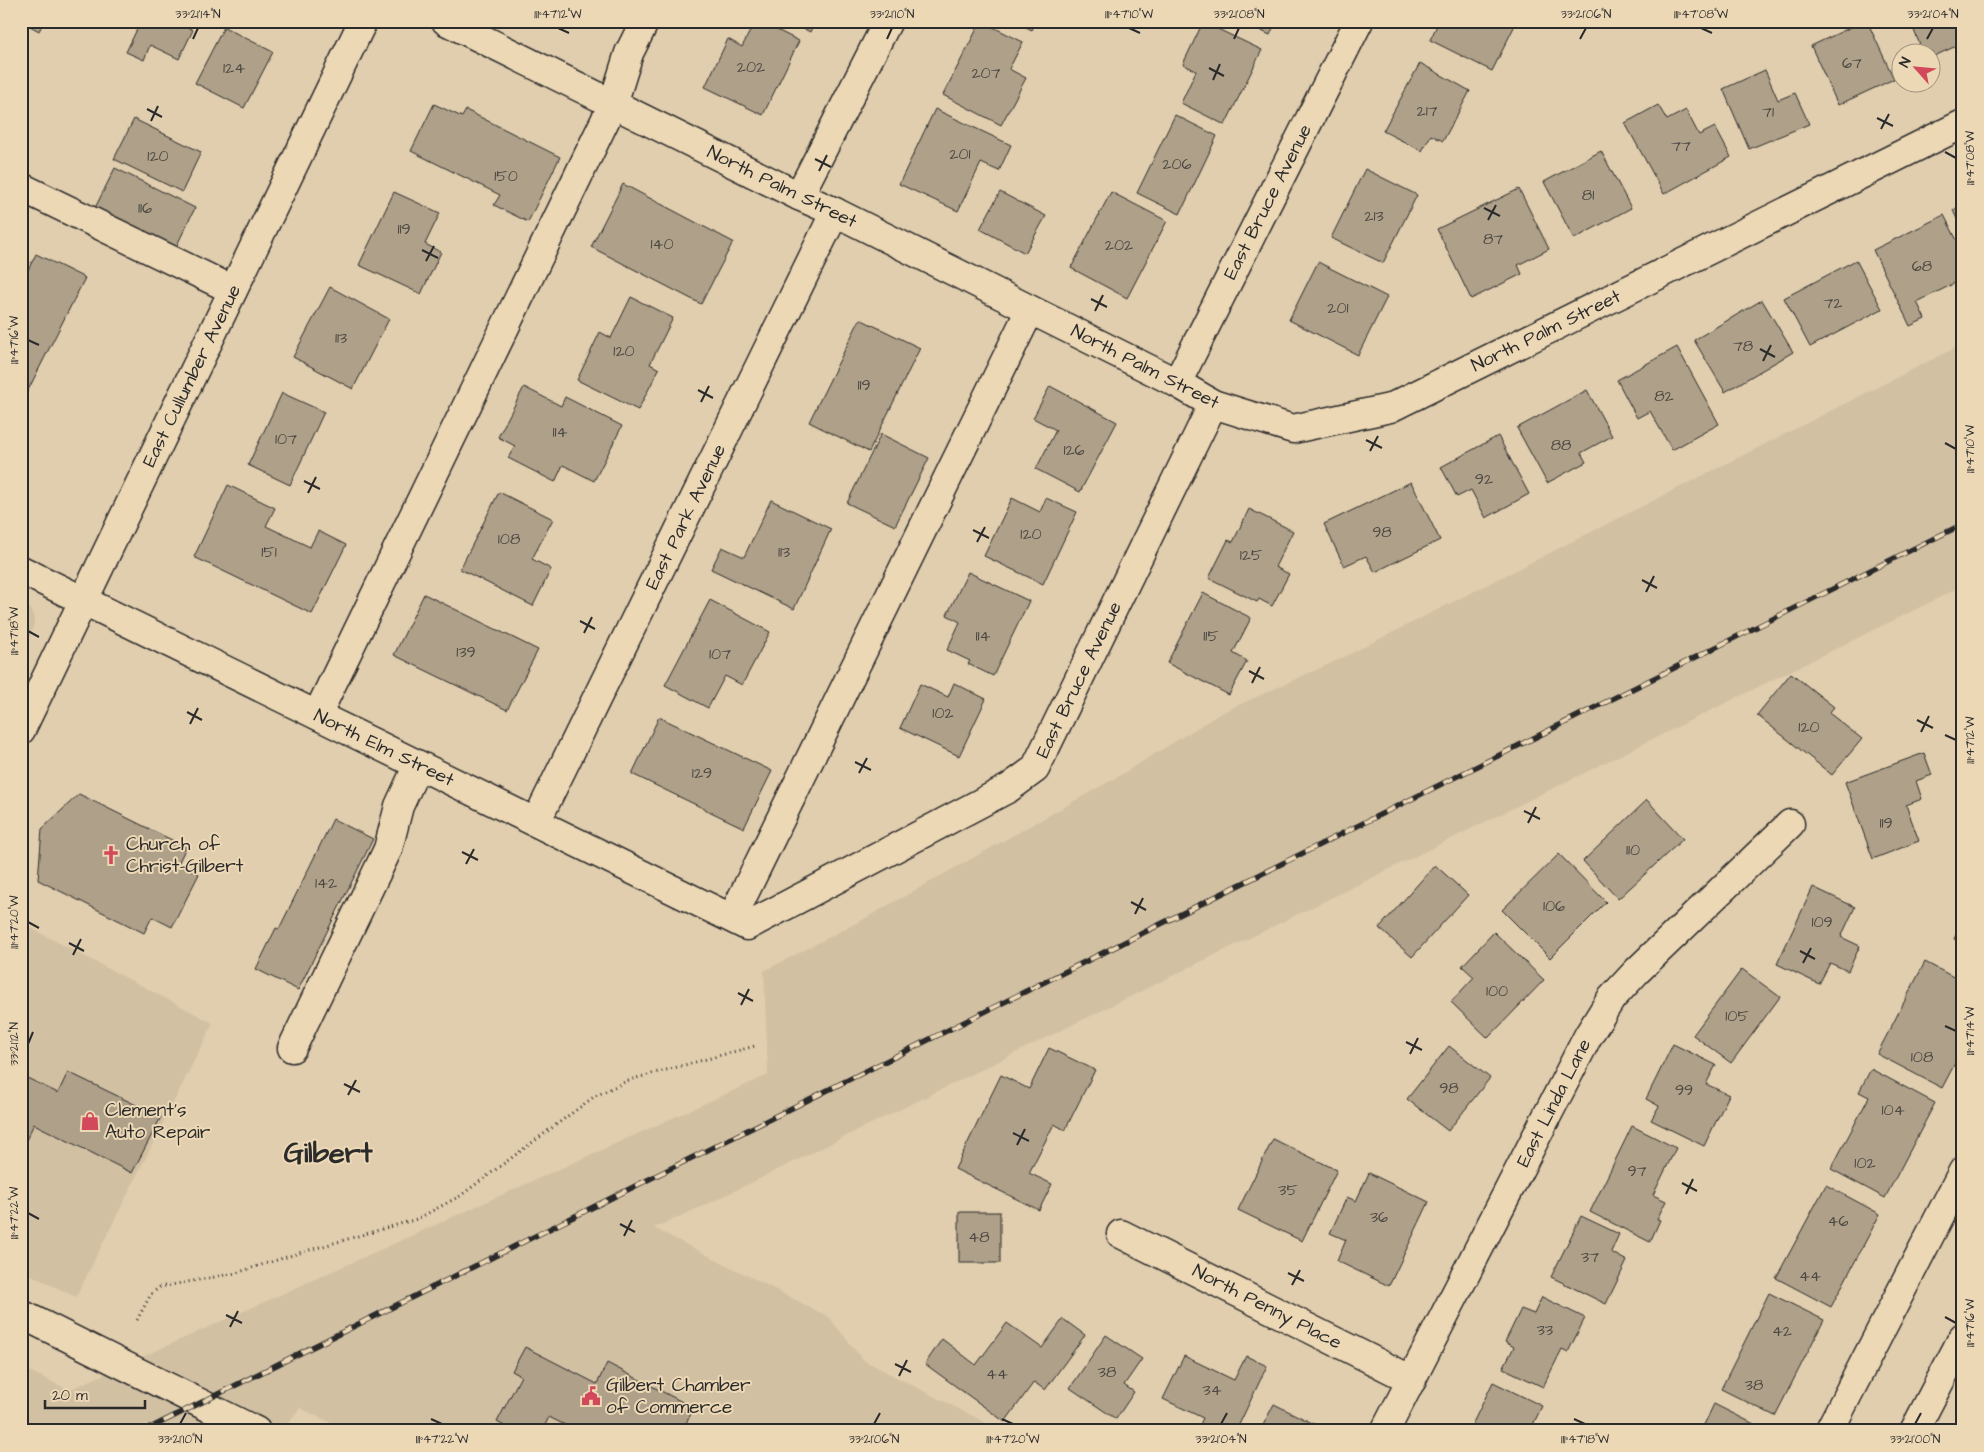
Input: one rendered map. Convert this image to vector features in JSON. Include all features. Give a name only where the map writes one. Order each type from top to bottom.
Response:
[{"type":"street","name":"East Cullumber Avenue","points":[[21,730],[363,21]]},
{"type":"street","name":"North Palm Street","points":[[446,21],[799,196],[835,212],[1177,383],[1214,404],[1293,429],[1390,408],[1963,124]]},
{"type":"street","points":[[318,715],[613,104],[629,53],[645,21]]},
{"type":"street","points":[[799,196],[888,21]]},
{"type":"street","name":"East Bruce Avenue","points":[[1177,383],[1359,21]]},
{"type":"street","points":[[21,187],[233,290]]},
{"type":"street","name":"East Park Avenue","points":[[536,822],[835,212]]},
{"type":"street","points":[[740,922],[1030,310]]},
{"type":"street","name":"East Bruce Avenue","points":[[740,922],[1009,788],[1035,769],[1214,404]]},
{"type":"street","name":"North Elm Street","points":[[21,570],[740,922]]},
{"type":"street","points":[[292,1048],[388,850],[399,806],[418,764]]},
{"type":"street","name":"East Linda Lane","points":[[1385,1431],[1588,1036],[1611,1000],[1637,971],[1790,824]]},
{"type":"street","points":[[1829,1431],[1963,1171]]},
{"type":"street","name":"North Penny Place","points":[[1121,1234],[1412,1380]]},
{"type":"street","points":[[21,1314],[256,1431]]},
{"type":"street","points":[[1914,1431],[1963,1337]]},
{"type":"path","points":[[137,1320],[151,1294],[160,1287],[236,1273],[417,1219],[460,1196],[595,1096],[629,1080],[755,1046]]},
{"type":"path","points":[[21,1380],[30,1380]]},
{"type":"shaded area","points":[[1963,344],[1963,586],[714,1201],[654,1228],[829,1317],[863,1360],[1002,1431],[348,1431],[300,1408],[282,1431],[21,1431],[21,1367],[69,1390],[768,1075],[764,971],[864,919],[1119,776],[1221,713],[1340,659]]},
{"type":"shaded area","points":[[21,601],[30,609],[34,617],[34,624],[21,654]]},
{"type":"shaded area","points":[[21,923],[213,1023],[76,1297],[21,1270]]},
{"type":"building","points":[[21,21],[44,21],[39,31]]},
{"type":"building","points":[[141,21],[176,21],[193,30],[179,59],[150,45],[144,60],[126,52]]},
{"type":"building","points":[[755,21],[759,21],[799,41],[763,115],[705,87],[728,39],[742,47]]},
{"type":"building","points":[[789,21],[815,21],[810,32]]},
{"type":"building","points":[[981,21],[1023,42],[1009,69],[1026,78],[1001,125],[943,95]]},
{"type":"building","points":[[1014,21],[1036,21],[1032,30]]},
{"type":"building","points":[[1240,21],[1276,21],[1270,35]]},
{"type":"building","points":[[1439,21],[1517,21],[1492,71],[1430,40]]},
{"type":"building","points":[[1867,21],[1892,75],[1892,80],[1838,105],[1811,46]]},
{"type":"building","points":[[1910,21],[1963,21],[1963,43],[1942,52],[1942,42],[1919,42]]},
{"type":"building","points":[[1203,22],[1262,50],[1225,125],[1181,103],[1196,71],[1183,64]]},
{"type":"building","points":[[224,27],[273,52],[244,108],[195,83]]},
{"type":"building","points":[[1420,63],[1470,91],[1443,141],[1431,135],[1422,151],[1383,131]]},
{"type":"building","points":[[1765,70],[1778,100],[1795,93],[1809,124],[1749,149],[1723,89]]},
{"type":"building","points":[[434,104],[462,117],[466,110],[560,157],[528,222],[494,205],[500,195],[411,151]]},
{"type":"building","points":[[1658,105],[1667,120],[1686,110],[1699,135],[1715,127],[1731,157],[1664,194],[1625,123]]},
{"type":"building","points":[[935,109],[1011,145],[999,171],[981,163],[958,211],[899,184]]},
{"type":"building","points":[[1175,115],[1217,136],[1180,214],[1137,193]]},
{"type":"building","points":[[134,119],[201,152],[182,192],[114,159]]},
{"type":"building","points":[[1601,151],[1631,208],[1574,239],[1544,182]]},
{"type":"building","points":[[115,168],[195,208],[176,247],[95,208]]},
{"type":"building","points":[[1365,169],[1417,195],[1383,263],[1331,238]]},
{"type":"building","points":[[623,184],[733,242],[701,304],[591,247]]},
{"type":"building","points":[[1519,189],[1549,249],[1518,265],[1522,274],[1471,299],[1437,229]]},
{"type":"building","points":[[394,192],[440,213],[425,244],[441,252],[421,294],[359,265]]},
{"type":"building","points":[[1000,192],[1046,216],[1025,253],[980,229]]},
{"type":"building","points":[[1111,192],[1167,221],[1127,298],[1071,268]]},
{"type":"building","points":[[1963,205],[1963,233],[1953,210]]},
{"type":"building","points":[[1944,215],[1963,252],[1963,279],[1917,302],[1925,319],[1910,326],[1873,250]]},
{"type":"building","points":[[36,254],[85,278],[21,404],[21,284]]},
{"type":"building","points":[[1856,260],[1882,309],[1810,347],[1784,298]]},
{"type":"building","points":[[1318,262],[1387,297],[1358,355],[1289,320]]},
{"type":"building","points":[[330,287],[389,319],[353,389],[293,357]]},
{"type":"building","points":[[631,297],[673,318],[650,364],[659,369],[638,410],[577,380],[600,332],[611,338]]},
{"type":"building","points":[[1762,300],[1793,352],[1725,392],[1694,340]]},
{"type":"building","points":[[860,319],[920,348],[869,452],[809,422]]},
{"type":"building","points":[[1677,347],[1719,424],[1672,450],[1650,411],[1637,418],[1617,380]]},
{"type":"building","points":[[1050,386],[1117,422],[1080,492],[1036,469],[1056,430],[1033,418]]},
{"type":"building","points":[[524,387],[561,406],[565,397],[622,426],[594,481],[563,465],[555,482],[508,458],[515,446],[498,437]]},
{"type":"building","points":[[1587,390],[1612,436],[1581,453],[1586,462],[1547,483],[1517,428]]},
{"type":"building","points":[[282,393],[324,412],[290,485],[248,465]]},
{"type":"building","points":[[881,434],[929,458],[895,526],[847,503]]},
{"type":"building","points":[[1498,436],[1529,494],[1486,518],[1471,490],[1457,497],[1441,467]]},
{"type":"building","points":[[1411,482],[1440,540],[1375,572],[1366,556],[1344,566],[1324,524]]},
{"type":"building","points":[[228,485],[275,508],[266,526],[310,547],[318,531],[346,545],[312,614],[194,557]]},
{"type":"building","points":[[499,492],[553,519],[532,559],[551,569],[533,606],[460,569]]},
{"type":"building","points":[[1012,498],[1040,512],[1046,498],[1077,512],[1043,584],[984,556]]},
{"type":"building","points":[[771,500],[831,529],[794,609],[711,569],[722,547],[744,557]]},
{"type":"building","points":[[1249,509],[1293,531],[1275,567],[1289,574],[1272,606],[1259,599],[1257,602],[1209,578],[1228,540],[1233,542]]},
{"type":"building","points":[[968,572],[1029,601],[993,676],[968,664],[970,661],[947,650],[960,622],[947,615]]},
{"type":"building","points":[[1203,593],[1251,618],[1233,653],[1247,661],[1229,695],[1167,663]]},
{"type":"building","points":[[424,594],[538,650],[507,710],[394,655]]},
{"type":"building","points":[[710,600],[770,632],[742,685],[725,676],[708,708],[665,685]]},
{"type":"building","points":[[1791,673],[1834,707],[1829,713],[1862,739],[1832,775],[1757,715]]},
{"type":"building","points":[[954,683],[986,699],[959,756],[900,728],[920,684],[948,697]]},
{"type":"building","points":[[659,717],[772,771],[744,828],[632,774]]},
{"type":"building","points":[[1924,753],[1932,775],[1916,781],[1922,799],[1906,805],[1919,841],[1873,859],[1845,782]]},
{"type":"building","name":"Church of Christ-Gilbert","points":[[79,794],[186,847],[178,864],[199,874],[172,927],[152,917],[144,933],[38,880],[42,829]]},
{"type":"building","points":[[1647,800],[1683,839],[1618,899],[1583,861]]},
{"type":"building","points":[[333,819],[373,839],[298,990],[256,969],[276,928],[279,929]]},
{"type":"building","points":[[1559,854],[1606,902],[1550,958],[1502,910]]},
{"type":"building","points":[[1435,865],[1468,895],[1412,957],[1379,928]]},
{"type":"building","points":[[1813,887],[1855,907],[1841,937],[1860,946],[1848,971],[1830,963],[1819,984],[1777,964]]},
{"type":"building","points":[[1963,921],[1963,943],[1954,939]]},
{"type":"building","points":[[1494,932],[1544,980],[1488,1038],[1451,1002],[1474,977],[1462,966]]},
{"type":"building","points":[[1925,962],[1963,982],[1963,1048],[1942,1088],[1877,1054]]},
{"type":"building","points":[[1742,969],[1780,997],[1731,1063],[1693,1035]]},
{"type":"building","points":[[1673,1044],[1716,1065],[1706,1084],[1729,1095],[1704,1146],[1651,1120],[1659,1106],[1646,1099]]},
{"type":"building","points":[[1449,1046],[1490,1078],[1448,1131],[1407,1099]]},
{"type":"building","points":[[1049,1048],[1095,1070],[1065,1130],[1054,1124],[1029,1173],[1052,1184],[1039,1210],[955,1169],[1001,1075],[1029,1089]]},
{"type":"building","points":[[1871,1069],[1935,1103],[1885,1198],[1831,1169],[1869,1097],[1859,1092]]},
{"type":"building","name":"Clement's Auto Repair","points":[[68,1072],[161,1117],[132,1173],[34,1124],[21,1150],[21,1075],[58,1093]]},
{"type":"building","points":[[1632,1126],[1676,1148],[1653,1195],[1666,1201],[1657,1219],[1660,1220],[1650,1242],[1590,1212]]},
{"type":"building","points":[[1273,1139],[1337,1170],[1302,1241],[1238,1210]]},
{"type":"building","points":[[1369,1173],[1429,1202],[1389,1286],[1337,1261],[1346,1240],[1330,1233],[1347,1197],[1356,1201]]},
{"type":"building","points":[[1826,1185],[1880,1214],[1831,1307],[1776,1278]]},
{"type":"building","points":[[959,1212],[1000,1212],[1000,1263],[959,1263]]},
{"type":"building","points":[[1581,1216],[1619,1234],[1611,1252],[1627,1261],[1606,1304],[1551,1277]]},
{"type":"building","points":[[1769,1293],[1824,1320],[1775,1416],[1721,1389]]},
{"type":"building","points":[[1542,1297],[1585,1318],[1568,1352],[1562,1349],[1543,1387],[1503,1368],[1514,1347],[1505,1342],[1521,1309],[1534,1314]]},
{"type":"building","points":[[1063,1319],[1085,1335],[1045,1390],[1034,1382],[1005,1422],[925,1364],[942,1339],[976,1365],[1007,1323],[1042,1348]]},
{"type":"building","points":[[1106,1335],[1142,1359],[1124,1385],[1134,1392],[1116,1419],[1070,1388]]},
{"type":"building","name":"Gilbert Chamber of Commerce","points":[[525,1347],[597,1384],[607,1363],[694,1408],[684,1427],[691,1431],[569,1431],[571,1428],[549,1417],[542,1431],[514,1431],[497,1422],[521,1376],[512,1371]]},
{"type":"building","points":[[1184,1356],[1234,1380],[1246,1356],[1267,1366],[1236,1431],[1197,1431],[1203,1418],[1163,1399]]},
{"type":"building","points":[[1493,1382],[1542,1406],[1530,1431],[1469,1431]]},
{"type":"building","points":[[1274,1404],[1318,1426],[1315,1431],[1260,1431]]},
{"type":"building","points":[[1714,1404],[1768,1431],[1701,1431]]},
{"type":"railway","points":[[144,1431],[1963,524]]},
{"type":"place","name":"Church of Christ-Gilbert","points":[[111,855]]},
{"type":"place","name":"Clement's Auto Repair","points":[[90,1121]]},
{"type":"place","name":"Gilbert Chamber of Commerce","points":[[591,1396]]},
{"type":"district","name":"Gilbert","points":[[328,1153]]}]
